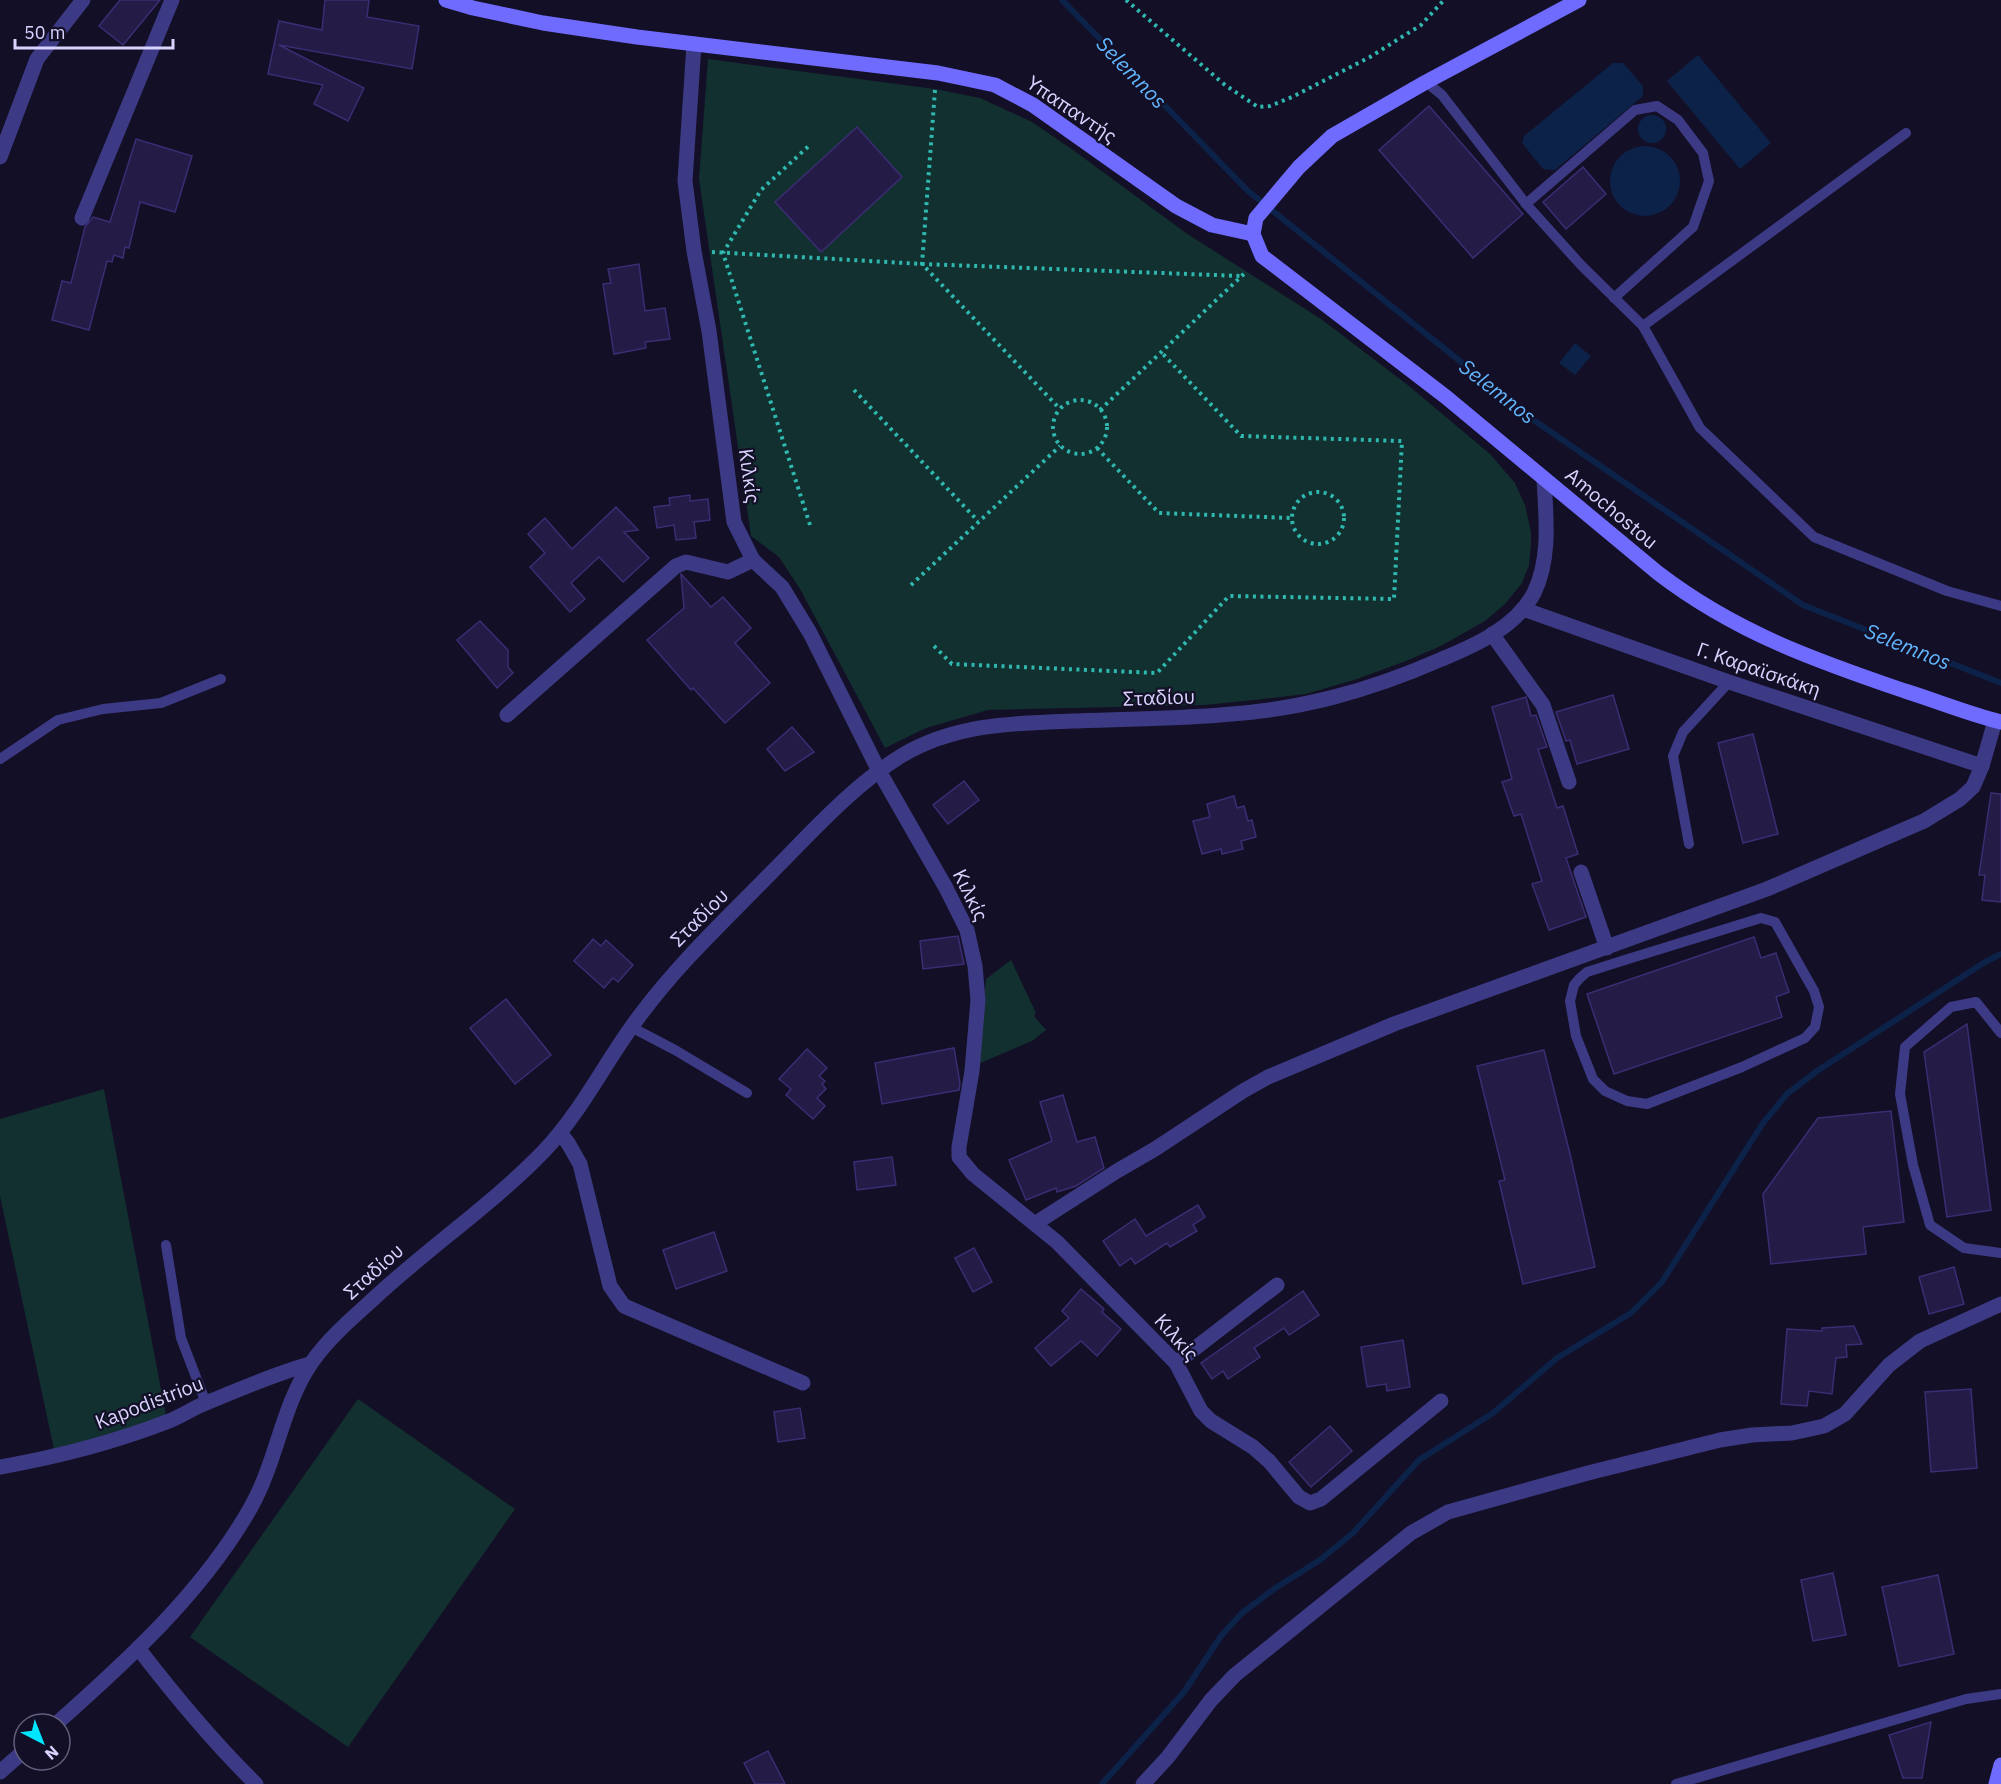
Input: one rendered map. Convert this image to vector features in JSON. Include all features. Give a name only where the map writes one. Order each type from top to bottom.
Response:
[{"type":"street","points":[[0,157],[37,59],[83,0]]},
{"type":"street","points":[[82,218],[172,0]]},
{"type":"street","name":"Υπαπαντής","points":[[446,0],[543,23],[694,44],[938,73],[994,85],[1033,105],[1176,206],[1212,225],[1252,234]]},
{"type":"street","points":[[1252,234],[1256,218],[1299,167],[1332,136],[1426,82],[1579,0]]},
{"type":"street","name":"Κιλκίς","points":[[694,44],[685,181],[694,251],[709,331],[735,522],[753,560],[782,587],[810,633],[879,771],[958,909],[967,930],[978,983],[977,1018],[959,1157],[968,1169],[1036,1223],[1069,1253],[1176,1363],[1201,1411],[1211,1421],[1253,1447],[1269,1461],[1299,1497],[1310,1503],[1321,1499],[1441,1401]]},
{"type":"street","name":"Amochostou","points":[[1252,234],[1262,256],[1381,345],[1679,590],[1736,625],[1767,640],[1830,665],[1998,721]]},
{"type":"street","name":"Σταδίου","points":[[69,1712],[138,1648],[177,1607],[217,1557],[253,1504],[265,1479],[291,1405],[310,1365],[336,1334],[399,1274],[504,1187],[560,1133],[631,1027],[673,973],[698,945],[821,823],[879,771],[921,745],[943,736],[992,725],[1214,716],[1279,710],[1362,690],[1458,652],[1492,634],[1516,617],[1536,588],[1544,562],[1546,536],[1544,479]]},
{"type":"street","points":[[507,715],[676,566],[686,562],[728,572],[753,560]]},
{"type":"street","name":"Γ. Καραϊσκάκη","points":[[1523,609],[1729,682],[1982,766]]},
{"type":"street","points":[[1492,634],[1543,705],[1569,782]]},
{"type":"street","points":[[1036,1223],[1268,1077],[1394,1024],[1767,889],[1924,821],[1968,793],[1976,782],[1998,721]]},
{"type":"street","points":[[1581,872],[1607,948]]},
{"type":"street","points":[[560,1133],[580,1164],[610,1286],[620,1302],[624,1306],[803,1383]]},
{"type":"street","points":[[1176,1363],[1277,1285]]},
{"type":"street","points":[[1143,1784],[1168,1757],[1210,1700],[1235,1675],[1398,1543],[1436,1518],[1464,1507],[1720,1440],[1752,1435],[1792,1433],[1824,1426],[1845,1414],[1889,1365],[1920,1341],[2001,1304]]},
{"type":"street","name":"Kapodistriou","points":[[0,1467],[125,1437],[283,1372],[310,1365]]},
{"type":"street","points":[[138,1648],[191,1715],[256,1784]]},
{"type":"street","points":[[0,1772],[12,1762]]},
{"type":"street","points":[[1996,1784],[2001,1765]]},
{"type":"lane","points":[[1426,82],[1442,95],[1527,204],[1581,265],[1643,326],[1700,428],[1814,537],[1947,591],[2001,606]]},
{"type":"lane","points":[[1527,204],[1635,110],[1657,106],[1678,120],[1702,153],[1709,182],[1694,227],[1614,298]]},
{"type":"lane","points":[[1643,326],[1906,133]]},
{"type":"lane","points":[[0,759],[58,720],[103,709],[161,703],[221,678]]},
{"type":"lane","points":[[1689,844],[1673,756],[1683,732],[1729,682]]},
{"type":"lane","points":[[1761,918],[1775,922],[1814,991],[1819,1007],[1815,1027],[1805,1038],[1742,1067],[1647,1104],[1627,1101],[1605,1090],[1593,1079],[1576,1036],[1570,1001],[1574,985],[1587,972],[1680,942],[1761,918]]},
{"type":"lane","points":[[1658,927],[1680,942]]},
{"type":"lane","points":[[2001,1033],[1977,1002],[1951,1007],[1905,1047],[1900,1094],[1912,1165],[1930,1225],[1964,1248],[2001,1253]]},
{"type":"lane","points":[[631,1027],[747,1093]]},
{"type":"lane","points":[[166,1245],[182,1338],[206,1403]]},
{"type":"lane","points":[[1676,1784],[1966,1699],[2001,1694]]},
{"type":"path","points":[[1126,0],[1225,85],[1258,107],[1270,106],[1292,97],[1370,57],[1421,25],[1444,0]]},
{"type":"path","points":[[935,89],[922,264],[1060,409]]},
{"type":"path","points":[[810,525],[723,253],[761,190],[811,144]]},
{"type":"path","points":[[694,251],[922,264],[1241,276]]},
{"type":"path","points":[[1100,410],[1247,271]]},
{"type":"path","points":[[934,646],[952,664],[1157,673],[1229,596],[1394,599],[1402,441],[1241,436],[1161,352]]},
{"type":"path","points":[[854,390],[978,521]]},
{"type":"path","points":[[1079,400],[1094,405],[1100,410],[1107,427],[1105,436],[1097,448],[1079,454],[1071,453],[1060,446],[1054,435],[1053,427],[1054,419],[1060,409],[1079,400]]},
{"type":"path","points":[[911,585],[1060,446]]},
{"type":"path","points":[[1097,448],[1159,513],[1291,518]]},
{"type":"path","points":[[1318,492],[1326,493],[1340,503],[1344,519],[1342,527],[1332,540],[1317,544],[1302,539],[1293,526],[1291,518],[1297,502],[1303,496],[1318,492]]},
{"type":"green space","points":[[708,59],[935,89],[980,98],[1032,122],[1186,233],[1321,319],[1409,386],[1490,454],[1515,483],[1525,505],[1531,543],[1529,565],[1522,583],[1505,604],[1485,621],[1441,646],[1357,679],[1306,694],[1205,705],[988,710],[926,728],[885,748],[800,589],[779,557],[751,536],[699,179]]},
{"type":"green space","points":[[1011,960],[1036,1013],[1034,1016],[1046,1030],[1032,1041],[978,1064],[986,979]]},
{"type":"green space","points":[[104,1089],[167,1421],[55,1454],[0,1196],[0,1119]]},
{"type":"green space","points":[[358,1399],[515,1509],[348,1747],[190,1637]]},
{"type":"water","points":[[1698,55],[1771,143],[1740,169],[1667,81]]},
{"type":"water","points":[[1613,63],[1623,63],[1643,86],[1643,96],[1555,170],[1543,169],[1522,143],[1524,136]]},
{"type":"water","points":[[1652,115],[1662,119],[1666,129],[1662,139],[1652,143],[1642,139],[1638,129],[1642,119]]},
{"type":"water","points":[[1645,146],[1658,149],[1670,156],[1677,168],[1680,181],[1677,194],[1670,206],[1658,213],[1645,216],[1632,213],[1620,206],[1613,194],[1610,181],[1613,168],[1620,156],[1632,149]]},
{"type":"water","points":[[1575,343],[1591,356],[1575,375],[1559,363]]},
{"type":"building","points":[[120,0],[160,0],[123,45],[99,26]]},
{"type":"building","points":[[325,0],[369,0],[367,17],[419,26],[412,69],[279,45],[364,88],[348,121],[314,104],[323,85],[268,74],[279,21],[322,30]]},
{"type":"building","points":[[1429,106],[1523,214],[1473,258],[1379,150]]},
{"type":"building","points":[[857,127],[902,177],[821,252],[775,202]]},
{"type":"building","points":[[136,139],[192,156],[175,212],[140,202],[129,248],[125,247],[123,258],[114,255],[112,262],[107,261],[89,330],[52,320],[62,281],[71,283],[85,227],[93,217],[110,222]]},
{"type":"building","points":[[1583,167],[1606,194],[1566,229],[1543,202]]},
{"type":"building","points":[[639,264],[645,311],[665,308],[670,339],[645,342],[646,348],[614,354],[603,284],[611,283],[608,269]]},
{"type":"building","points":[[690,495],[690,501],[708,499],[710,520],[694,522],[696,538],[676,540],[674,525],[657,528],[654,507],[670,505],[669,498]]},
{"type":"building","points":[[616,507],[638,530],[624,532],[649,558],[623,582],[599,557],[571,583],[585,599],[570,612],[530,567],[545,553],[528,534],[545,518],[572,549]]},
{"type":"building","points":[[681,574],[711,607],[723,597],[751,628],[735,643],[770,683],[725,723],[693,688],[691,690],[647,640],[684,608]]},
{"type":"building","points":[[480,621],[508,650],[508,667],[513,673],[497,688],[457,640]]},
{"type":"building","points":[[1613,695],[1629,749],[1577,764],[1570,740],[1566,741],[1556,712]]},
{"type":"building","points":[[1526,697],[1531,716],[1536,715],[1547,747],[1538,749],[1557,808],[1563,806],[1578,854],[1566,858],[1586,917],[1549,930],[1532,884],[1542,881],[1521,814],[1514,816],[1502,782],[1512,779],[1492,707]]},
{"type":"building","points":[[792,727],[814,752],[785,771],[767,749]]},
{"type":"building","points":[[1753,734],[1778,834],[1743,843],[1718,743]]},
{"type":"building","points":[[964,781],[979,800],[948,824],[933,805]]},
{"type":"building","points":[[1991,793],[2001,794],[2001,902],[1982,900],[1985,875],[1979,875]]},
{"type":"building","points":[[1234,796],[1237,808],[1244,806],[1248,821],[1252,820],[1256,837],[1241,841],[1243,849],[1222,854],[1221,849],[1202,854],[1193,821],[1210,817],[1207,804]]},
{"type":"building","points":[[958,936],[964,964],[923,969],[920,941]]},
{"type":"building","points":[[1754,937],[1761,958],[1776,953],[1789,992],[1776,997],[1782,1017],[1614,1074],[1587,994]]},
{"type":"building","points":[[593,939],[601,946],[606,940],[633,965],[618,982],[613,978],[604,988],[574,961]]},
{"type":"building","points":[[506,999],[551,1055],[515,1084],[470,1028]]},
{"type":"building","points":[[1967,1024],[1991,1210],[1947,1217],[1924,1052]]},
{"type":"building","points":[[954,1048],[960,1083],[959,1090],[882,1104],[875,1063]]},
{"type":"building","points":[[807,1049],[827,1068],[819,1076],[825,1081],[822,1084],[826,1089],[817,1098],[825,1106],[813,1119],[786,1095],[791,1089],[779,1079]]},
{"type":"building","points":[[1544,1050],[1595,1267],[1523,1284],[1499,1181],[1505,1180],[1477,1066]]},
{"type":"building","points":[[1063,1095],[1077,1142],[1095,1137],[1104,1168],[1076,1186],[1057,1192],[1056,1188],[1026,1200],[1009,1160],[1052,1141],[1040,1102]]},
{"type":"building","points":[[1891,1111],[1904,1222],[1863,1227],[1866,1254],[1771,1264],[1763,1194],[1818,1118]]},
{"type":"building","points":[[892,1157],[896,1185],[857,1190],[854,1162]]},
{"type":"building","points":[[1198,1205],[1205,1217],[1193,1225],[1197,1231],[1170,1247],[1167,1243],[1135,1264],[1131,1258],[1120,1266],[1103,1241],[1135,1219],[1146,1236]]},
{"type":"building","points":[[714,1232],[727,1271],[676,1289],[663,1250]]},
{"type":"building","points":[[974,1248],[992,1282],[973,1292],[955,1258]]},
{"type":"building","points":[[1954,1267],[1964,1304],[1929,1314],[1919,1277]]},
{"type":"building","points":[[1081,1289],[1104,1309],[1102,1312],[1121,1329],[1097,1356],[1081,1341],[1051,1366],[1035,1348],[1069,1318],[1062,1311]]},
{"type":"building","points":[[1303,1291],[1319,1315],[1289,1335],[1284,1328],[1254,1348],[1260,1357],[1228,1379],[1223,1371],[1212,1379],[1201,1363]]},
{"type":"building","points":[[1854,1326],[1862,1344],[1846,1345],[1847,1357],[1836,1358],[1832,1394],[1809,1391],[1807,1406],[1781,1404],[1787,1329],[1822,1331],[1822,1328]]},
{"type":"building","points":[[1403,1340],[1410,1387],[1387,1391],[1386,1384],[1367,1387],[1361,1347]]},
{"type":"building","points":[[1971,1389],[1977,1468],[1931,1472],[1925,1392]]},
{"type":"building","points":[[800,1408],[805,1438],[778,1442],[774,1412]]},
{"type":"building","points":[[1330,1426],[1352,1451],[1311,1487],[1289,1462]]},
{"type":"building","points":[[1833,1573],[1846,1635],[1813,1641],[1801,1580]]},
{"type":"building","points":[[1938,1575],[1954,1654],[1899,1666],[1882,1587]]},
{"type":"building","points":[[1931,1722],[1922,1778],[1903,1778],[1889,1735]]},
{"type":"building","points":[[768,1751],[785,1784],[755,1784],[744,1763]]},
{"type":"waterway","name":"Selemnos","points":[[1062,0],[1248,191],[1532,419],[1803,605],[2001,683]]},
{"type":"waterway","points":[[1102,1784],[1184,1692],[1221,1636],[1242,1613],[1274,1589],[1320,1560],[1353,1533],[1419,1460],[1493,1413],[1557,1358],[1631,1313],[1662,1282],[1763,1123],[1787,1094],[1817,1071],[1985,962],[2001,954]]}]
